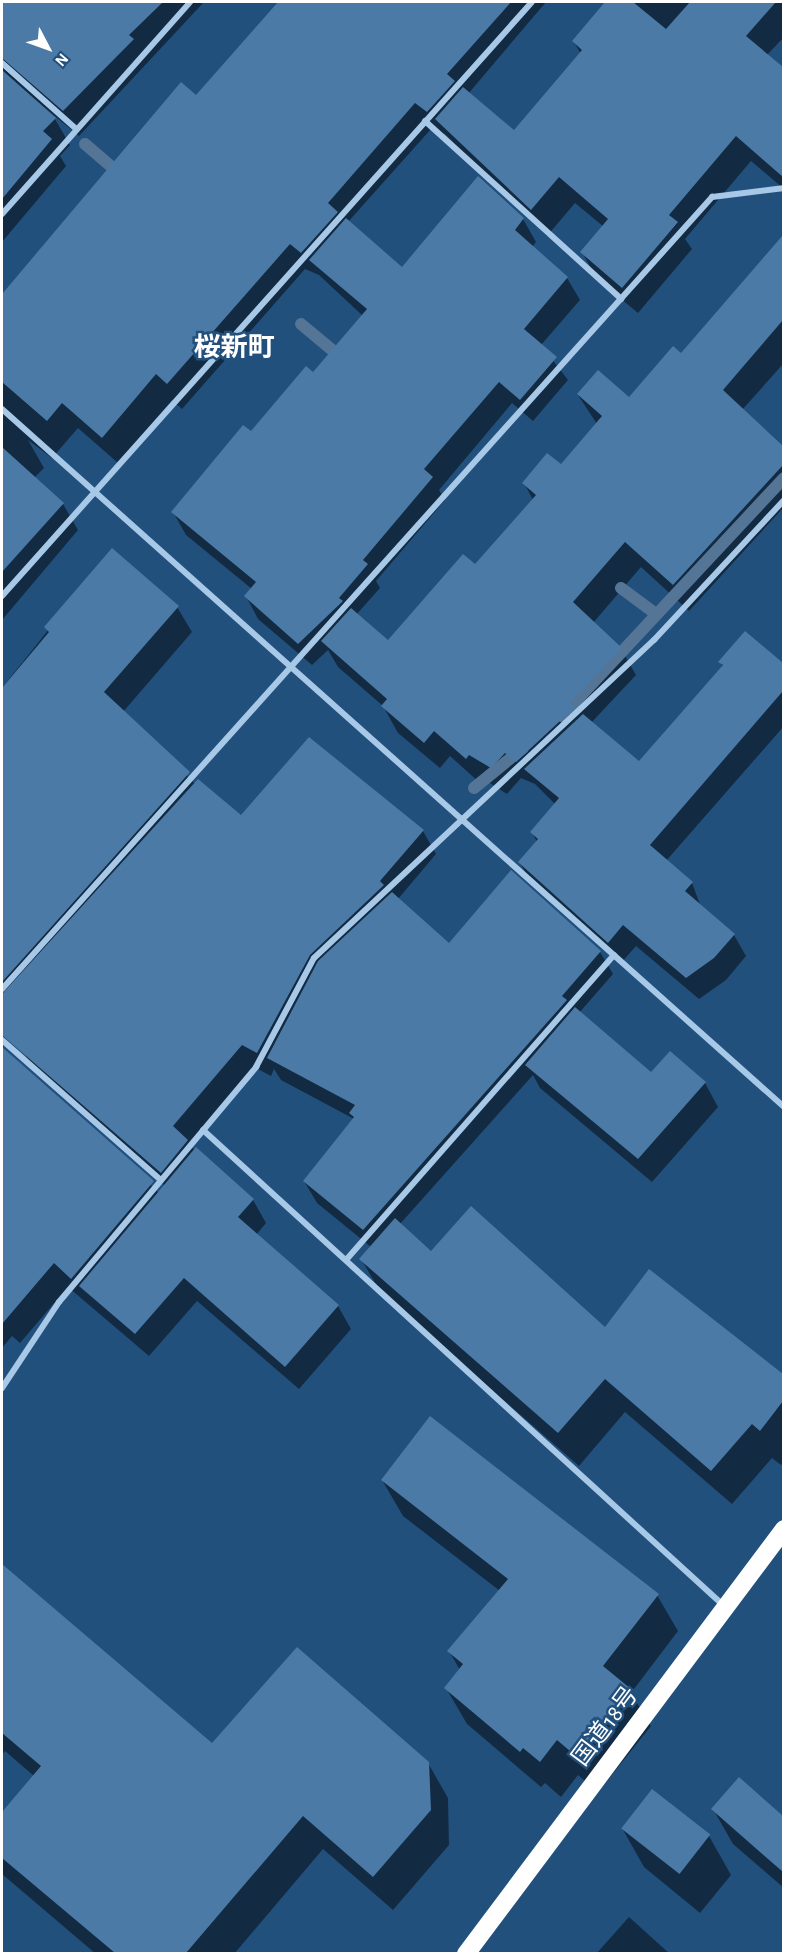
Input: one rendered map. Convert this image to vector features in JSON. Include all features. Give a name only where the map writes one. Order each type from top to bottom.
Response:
[{"type":"highway","name":"国道18号","points":[[466,1953],[783,1529]]},
{"type":"street","points":[[2,214],[190,2]]},
{"type":"street","points":[[2,596],[532,2]]},
{"type":"street","points":[[2,63],[76,129]]},
{"type":"street","points":[[425,121],[621,299]]},
{"type":"street","points":[[2,989],[712,197],[783,188]]},
{"type":"street","points":[[2,409],[783,1107]]},
{"type":"street","points":[[2,1388],[59,1302],[256,1066],[314,958],[464,822],[654,640],[783,500]]},
{"type":"street","points":[[346,1260],[614,955]]},
{"type":"street","points":[[2,1040],[161,1180]]},
{"type":"street","points":[[203,1130],[726,1608]]},
{"type":"building","points":[[2,2],[163,2],[129,35],[134,39],[63,111],[2,58]]},
{"type":"building","points":[[278,2],[511,2],[447,74],[455,81],[427,112],[415,103],[328,203],[338,212],[301,253],[290,244],[167,384],[156,374],[102,438],[62,403],[47,421],[2,382],[2,294],[181,82],[196,95]]},
{"type":"building","points":[[605,2],[633,2],[666,29],[690,2],[776,2],[746,36],[783,67],[783,177],[736,136],[669,215],[678,222],[622,288],[580,252],[608,219],[559,177],[531,210],[435,119],[463,87],[514,130],[582,50],[572,41]]},
{"type":"building","points":[[2,70],[56,118],[43,131],[52,139],[2,199]]},
{"type":"building","points":[[478,176],[524,218],[515,230],[568,277],[524,329],[557,357],[520,400],[499,382],[424,469],[433,477],[363,560],[368,564],[339,598],[343,601],[298,644],[244,596],[256,582],[171,512],[243,425],[251,431],[306,366],[313,372],[367,309],[309,260],[346,218],[402,267]]},
{"type":"building","points":[[783,235],[783,320],[723,390],[783,446],[783,465],[673,585],[625,542],[573,602],[622,648],[570,703],[575,707],[516,762],[505,753],[491,768],[469,755],[466,759],[434,731],[424,743],[381,706],[387,699],[321,641],[351,608],[388,640],[463,554],[475,564],[536,495],[522,483],[547,453],[561,464],[602,416],[577,394],[598,370],[629,397],[673,346],[681,353]]},
{"type":"building","points":[[2,447],[64,503],[2,572]]},
{"type":"building","points":[[112,548],[179,606],[104,692],[190,772],[2,982],[2,688],[49,632],[44,627]]},
{"type":"building","points":[[745,631],[783,663],[783,691],[650,845],[693,882],[685,891],[735,934],[714,958],[686,978],[623,925],[608,943],[518,862],[538,839],[530,832],[559,798],[524,769],[583,714],[639,761],[723,665],[718,662]]},
{"type":"building","points":[[309,737],[424,830],[380,881],[384,885],[310,955],[257,1053],[242,1045],[173,1126],[188,1140],[161,1173],[2,1035],[2,994],[198,779],[241,815]]},
{"type":"building","points":[[511,870],[601,951],[562,996],[567,1000],[363,1230],[303,1181],[354,1117],[349,1113],[355,1105],[267,1058],[318,961],[392,892],[449,943]]},
{"type":"building","points":[[575,1007],[651,1072],[670,1051],[706,1082],[638,1159],[525,1065]]},
{"type":"building","points":[[2,1047],[154,1181],[71,1279],[54,1263],[2,1324]]},
{"type":"building","points":[[196,1147],[254,1199],[238,1217],[339,1305],[285,1367],[184,1278],[135,1334],[79,1286]]},
{"type":"building","points":[[471,1206],[605,1327],[649,1269],[783,1374],[783,1401],[760,1431],[752,1424],[711,1471],[605,1379],[558,1433],[359,1259],[395,1218],[431,1251]]},
{"type":"building","points":[[430,1416],[659,1594],[603,1666],[631,1689],[577,1757],[557,1740],[540,1762],[523,1748],[520,1752],[444,1688],[463,1664],[447,1651],[508,1579],[381,1480]]},
{"type":"building","points":[[2,1564],[212,1743],[297,1647],[429,1762],[431,1810],[373,1877],[303,1816],[186,1953],[115,1953],[2,1858],[2,1812],[41,1766],[2,1733]]},
{"type":"building","points":[[739,1777],[783,1816],[783,1872],[711,1809]]},
{"type":"building","points":[[652,1789],[710,1835],[680,1874],[621,1828]]},
{"type":"waterway","points":[[85,144],[121,175]]},
{"type":"waterway","points":[[301,324],[344,360]]},
{"type":"waterway","points":[[562,716],[784,478]]},
{"type":"waterway","points":[[621,588],[656,614]]},
{"type":"waterway","points":[[474,788],[523,748]]},
{"type":"district","name":"桜新町","points":[[234,348]]}]
